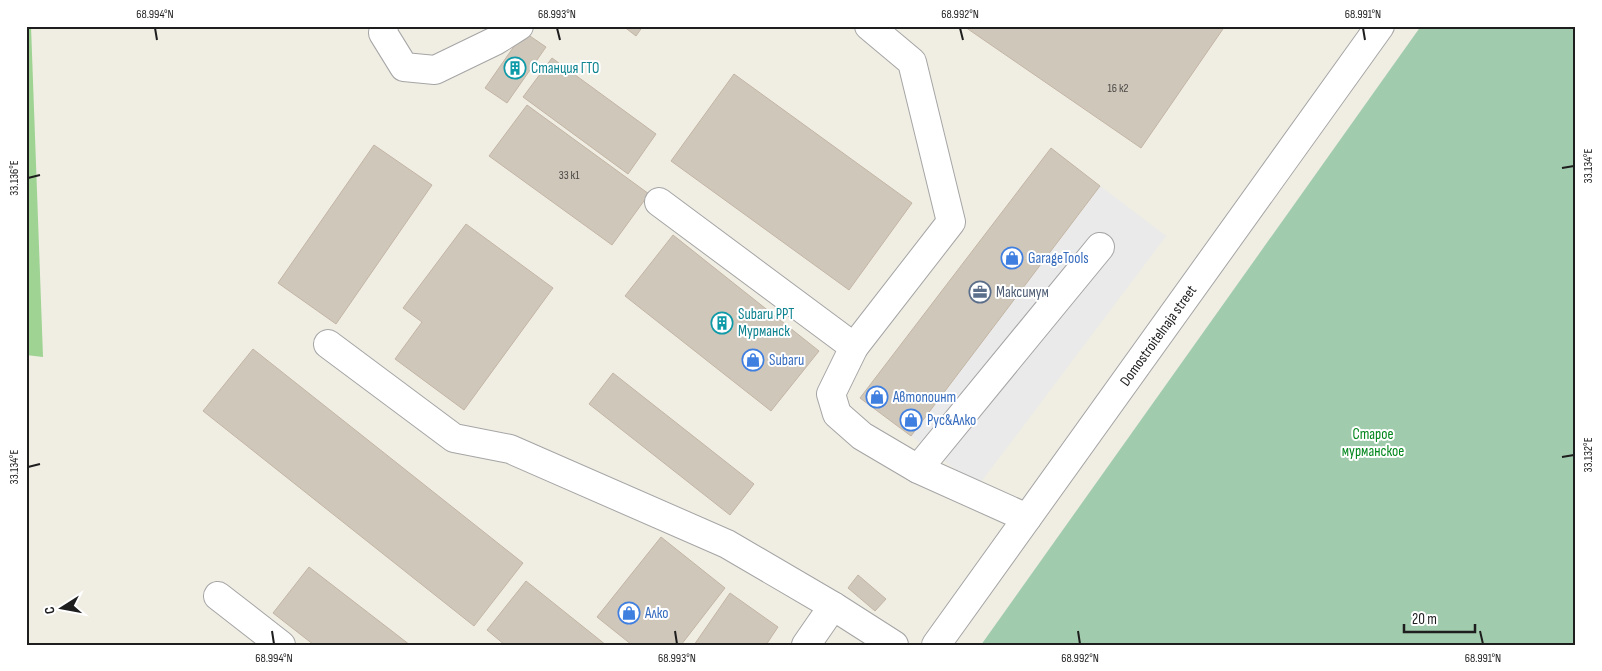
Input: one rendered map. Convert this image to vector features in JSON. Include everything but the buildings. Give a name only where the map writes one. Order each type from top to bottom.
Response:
[{"type":"street","points":[[384,26],[383,33],[404,67],[435,70],[495,41],[520,26]]},
{"type":"street","points":[[869,26],[912,62],[951,222],[854,347],[831,394],[837,414],[862,436],[918,469],[1027,518]]},
{"type":"street","name":"Domostroitelnaja street","points":[[936,645],[1380,26]]},
{"type":"street","points":[[659,202],[854,347]]},
{"type":"street","points":[[918,469],[1100,247]]},
{"type":"street","points":[[328,344],[454,438],[510,448],[727,544],[834,606],[894,645]]},
{"type":"street","points":[[218,596],[281,645]]},
{"type":"street","points":[[806,645],[834,606]]},
{"type":"green space","points":[[26,26],[31,26],[43,357],[26,355]]},
{"type":"green space","name":"Старое мурманское","points":[[1421,26],[1576,26],[1576,645],[981,645]]},
{"type":"shaded area","points":[[1100,186],[1166,236],[978,486],[911,436]]},
{"type":"place","name":"Станция ГТО","points":[[515,68]]},
{"type":"place","name":"GarageTools","points":[[1012,258]]},
{"type":"place","name":"Максимум","points":[[980,292]]},
{"type":"place","name":"Subaru РРТ Мурманск","points":[[722,323]]},
{"type":"place","name":"Subaru","points":[[753,360]]},
{"type":"place","name":"Автопоинт","points":[[877,397]]},
{"type":"place","name":"Рус&Алко","points":[[911,420]]},
{"type":"place","name":"Алко","points":[[629,613]]}]
